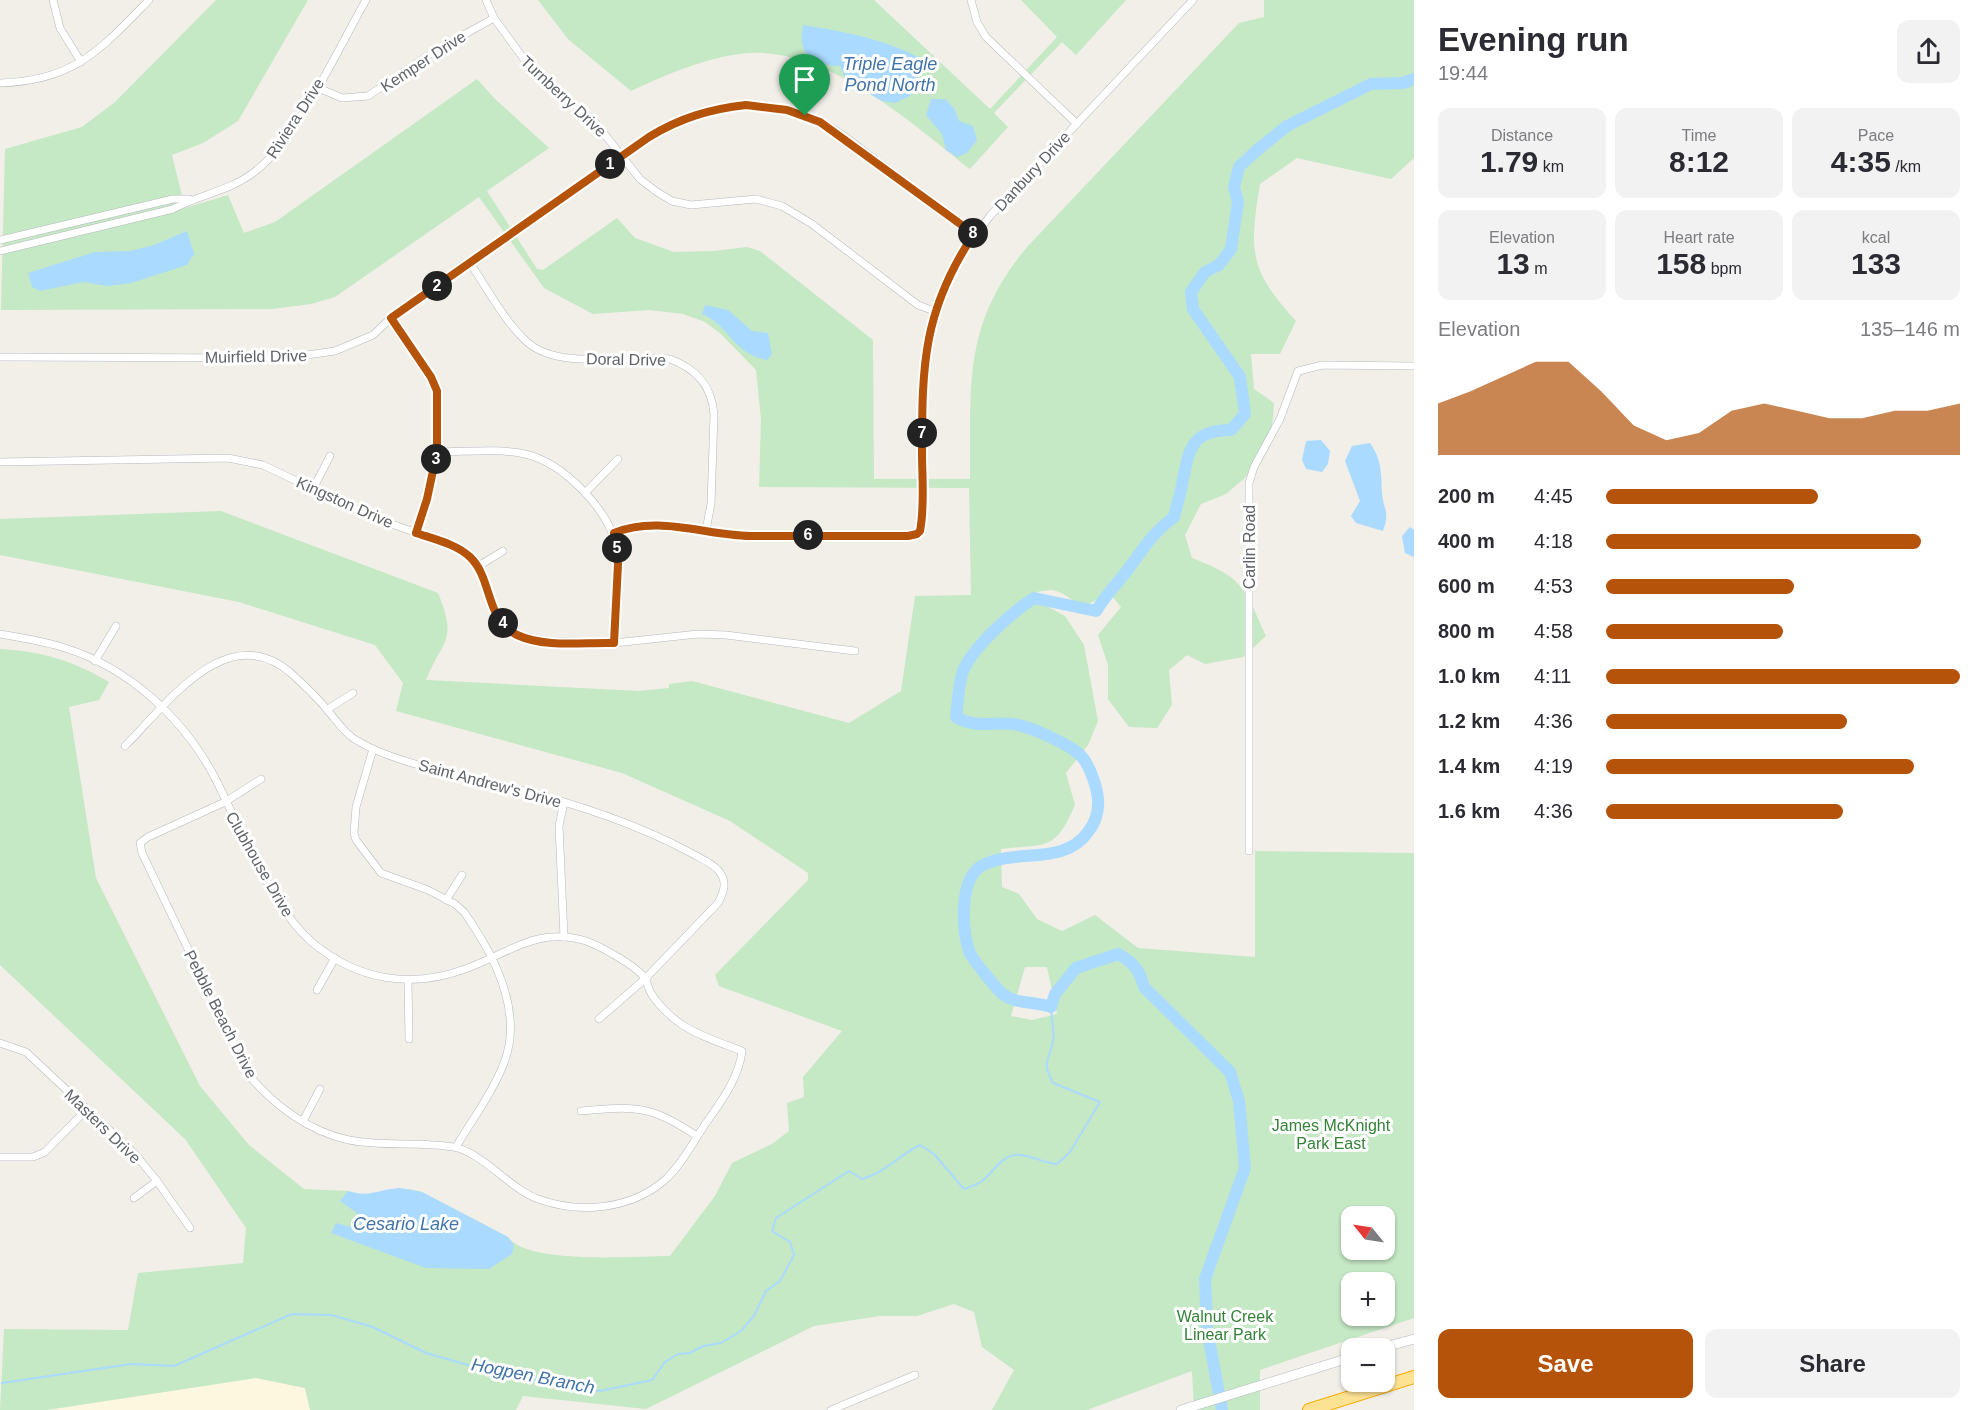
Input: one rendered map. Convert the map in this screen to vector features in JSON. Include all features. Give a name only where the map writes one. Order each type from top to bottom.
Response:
[{"type":"highway","points":[[1309,1410],[1414,1377]]},
{"type":"main road","points":[[1395,1344],[1414,1339]]},
{"type":"main road","points":[[1181,1410],[1341,1360]]},
{"type":"street","points":[[53,0],[60,28],[81,62]]},
{"type":"street","points":[[0,83],[42,79],[81,62],[104,44],[149,0]]},
{"type":"street","name":"Riviera Drive","points":[[0,251],[173,209],[192,199],[240,182],[267,163],[279,148],[366,0]]},
{"type":"street","name":"Turnberry Drive","points":[[486,0],[494,18],[529,66],[594,121],[640,179],[672,201],[691,205],[756,200],[782,207],[812,224],[918,305],[934,311]]},
{"type":"street","points":[[971,0],[977,22],[986,37],[1077,124]]},
{"type":"street","name":"Danbury Drive","points":[[614,533],[640,526],[706,530],[732,535],[917,534],[921,525],[923,369],[934,311],[958,258],[974,234],[1193,0]]},
{"type":"street","name":"Kemper Drive","points":[[316,87],[342,98],[368,96],[452,40],[494,18]]},
{"type":"street","name":"Muirfield Drive","points":[[0,357],[286,358],[335,351],[373,335],[391,318],[672,122],[701,112],[746,105],[787,110],[813,119],[834,130],[974,234]]},
{"type":"street","name":"Riviera Drive","points":[[0,240],[173,199],[192,199]]},
{"type":"street","name":"Doral Drive","points":[[470,263],[524,340],[540,351],[571,358],[670,359],[685,364],[700,377],[713,401],[714,415],[711,504],[706,530]]},
{"type":"street","points":[[391,318],[431,377],[437,391],[437,452],[427,499],[416,533]]},
{"type":"street","name":"Carlin Road","points":[[1249,851],[1249,483],[1254,467],[1280,419],[1298,371],[1323,365],[1414,366]]},
{"type":"street","points":[[437,452],[523,453],[547,462],[585,493],[597,506],[614,533],[618,564],[614,643]]},
{"type":"street","points":[[313,489],[330,456]]},
{"type":"street","name":"Kingston Drive","points":[[0,462],[228,458],[263,465],[351,508],[456,547],[471,558],[477,567],[499,619],[518,635],[548,641],[614,643],[698,634],[726,635],[855,651]]},
{"type":"street","points":[[585,493],[618,459]]},
{"type":"street","points":[[477,567],[503,551]]},
{"type":"street","points":[[95,661],[116,626]]},
{"type":"street","name":"Clubhouse Drive","points":[[0,634],[51,644],[95,661],[131,681],[163,708],[188,736],[214,776],[225,802],[283,909],[298,929],[335,958],[372,976],[408,981],[462,970],[489,957],[543,938],[564,937],[587,941],[608,951],[646,978],[650,992],[680,1023],[742,1051]]},
{"type":"street","name":"Saint Andrew's Drive","points":[[125,746],[163,708],[215,662],[235,654],[260,655],[284,666],[352,737],[373,749],[564,802],[673,844],[718,869],[723,876],[724,892],[718,903],[646,978]]},
{"type":"street","points":[[327,709],[352,693]]},
{"type":"street","points":[[373,749],[356,807],[354,833],[356,840],[381,873],[446,900],[464,912],[502,981],[508,1001],[510,1026],[506,1059],[456,1147]]},
{"type":"street","points":[[225,802],[261,779]]},
{"type":"street","name":"Pebble Beach Drive","points":[[225,802],[148,837],[140,843],[142,853],[248,1074],[276,1104],[328,1134],[351,1140],[456,1147],[535,1198],[563,1207],[586,1209],[627,1201],[666,1179],[721,1102],[740,1066],[742,1051]]},
{"type":"street","points":[[564,802],[559,826],[564,937]]},
{"type":"street","points":[[446,900],[462,875]]},
{"type":"street","points":[[317,990],[335,958]]},
{"type":"street","points":[[598,1019],[646,978]]},
{"type":"street","points":[[408,981],[409,1039]]},
{"type":"street","name":"Masters Drive","points":[[0,1043],[26,1052],[135,1154],[158,1181],[190,1228]]},
{"type":"street","points":[[303,1121],[320,1089]]},
{"type":"street","points":[[581,1112],[640,1108],[668,1117],[697,1136]]},
{"type":"street","points":[[0,1157],[33,1157],[45,1152],[87,1109]]},
{"type":"street","points":[[134,1198],[158,1181]]},
{"type":"street","points":[[831,1410],[915,1376]]},
{"type":"shaded area","points":[[256,1378],[305,1388],[310,1410],[47,1410]]},
{"type":"green space","points":[[216,0],[308,0],[238,121],[203,143],[172,155],[185,208],[228,195],[244,233],[275,222],[477,79],[495,99],[549,148],[487,191],[537,269],[543,270],[617,218],[635,238],[674,252],[747,247],[760,251],[873,340],[874,479],[970,479],[971,384],[981,329],[991,302],[1028,246],[1239,23],[1264,17],[1264,0],[1414,0],[1414,158],[1391,179],[1297,158],[1260,184],[1254,226],[1256,258],[1269,288],[1296,321],[1280,354],[1251,354],[1254,389],[1274,403],[1272,427],[1245,478],[1226,494],[1201,504],[1185,535],[1192,558],[1222,572],[1240,586],[1247,595],[1266,636],[1243,657],[1205,664],[1187,655],[1169,670],[1172,705],[1157,728],[1129,727],[1108,699],[1108,665],[1098,635],[1121,607],[1107,590],[1089,604],[1083,605],[1077,604],[1060,592],[1052,590],[1037,592],[1041,603],[1065,616],[1084,645],[1098,721],[1088,745],[1066,773],[1075,805],[1061,831],[1047,843],[1001,849],[1002,887],[1019,894],[1037,919],[1062,931],[1095,915],[1138,948],[1255,957],[1255,851],[1414,853],[1414,1318],[1395,1324],[1395,1272],[1341,1272],[1341,1326],[1390,1326],[1355,1338],[1341,1338],[1341,1343],[1260,1370],[1260,1410],[1194,1410],[1192,1371],[1087,1410],[992,1410],[1014,1370],[982,1347],[974,1312],[954,1304],[917,1316],[880,1316],[814,1326],[646,1409],[523,1396],[516,1410],[310,1410],[305,1388],[256,1378],[47,1410],[0,1410],[4,1329],[128,1330],[138,1273],[243,1263],[246,1228],[185,1139],[0,965],[0,649],[57,658],[83,668],[109,682],[99,700],[69,707],[96,878],[200,1086],[249,1145],[304,1189],[348,1191],[362,1195],[382,1193],[393,1189],[422,1192],[508,1237],[519,1246],[536,1252],[583,1257],[670,1256],[715,1196],[732,1163],[772,1144],[789,1131],[787,1103],[804,1097],[803,1077],[842,1031],[719,986],[715,975],[808,880],[808,873],[730,821],[622,773],[396,711],[403,683],[375,645],[239,602],[0,555],[0,519],[221,511],[438,593],[447,621],[446,639],[426,680],[639,691],[669,688],[669,684],[692,681],[849,723],[901,691],[915,596],[971,595],[969,488],[759,487],[761,419],[756,370],[721,334],[705,322],[683,314],[649,310],[593,314],[544,288],[479,197],[335,297],[311,304],[272,309],[1,310],[5,149],[82,127],[115,102]],"holes":[[[1025,967],[1047,967],[1057,1014],[1032,1020],[1011,1016]]]},
{"type":"green space","points":[[538,0],[874,0],[990,109],[1057,37],[1021,0],[1126,0],[1076,55],[1062,42],[994,113],[1008,127],[970,169],[892,108],[863,89],[832,72],[802,60],[770,54],[725,56],[684,68],[631,91],[568,39]]},
{"type":"water","name":"Triple Eagle Pond North","points":[[803,25],[849,33],[880,42],[923,60],[910,96],[895,103],[882,101],[846,80],[840,66],[814,60],[802,44]]},
{"type":"water","points":[[931,99],[945,99],[954,108],[959,121],[973,126],[977,140],[967,153],[957,157],[946,150],[942,134],[926,115]]},
{"type":"water","points":[[187,231],[194,254],[187,265],[131,283],[107,286],[83,282],[40,291],[32,287],[28,273],[95,252],[130,251],[154,245]]},
{"type":"water","points":[[705,305],[728,310],[752,331],[768,333],[772,354],[767,360],[746,352],[719,325],[702,314]]},
{"type":"water","points":[[1321,440],[1330,451],[1328,464],[1322,472],[1306,469],[1302,460],[1306,441]]},
{"type":"water","points":[[1370,443],[1377,455],[1380,467],[1386,515],[1383,531],[1356,523],[1351,516],[1360,501],[1345,461],[1352,446]]},
{"type":"water","points":[[1410,527],[1414,530],[1414,557],[1405,553],[1402,536]]},
{"type":"water","name":"Cesario Lake","points":[[400,1188],[422,1192],[508,1237],[514,1245],[512,1254],[489,1269],[426,1268],[331,1233],[336,1223],[362,1230],[357,1213],[340,1201],[348,1191],[363,1194]]},
{"type":"waterway","points":[[1222,1410],[1207,1329],[1205,1279],[1245,1168],[1239,1101],[1230,1072],[1144,987],[1135,967],[1118,954],[1076,968],[1055,994],[1051,1007],[1015,1000],[1004,995],[976,962],[967,943],[964,919],[966,892],[975,871],[996,860],[1053,853],[1078,842],[1095,821],[1098,799],[1086,763],[1079,754],[1067,746],[1018,725],[979,724],[956,717],[959,688],[968,661],[984,641],[1004,621],[1034,598],[1096,611],[1151,538],[1174,517],[1188,458],[1195,443],[1208,433],[1231,430],[1245,414],[1240,377],[1193,309],[1191,292],[1205,272],[1219,265],[1231,249],[1238,202],[1234,187],[1239,167],[1287,126],[1371,84],[1403,83],[1414,79]]},
{"type":"waterway","name":"Hogpen Branch","points":[[2,1383],[131,1364],[174,1366],[292,1314],[331,1315],[373,1327],[426,1353],[489,1371],[541,1381],[600,1391],[652,1380],[665,1362],[678,1354],[690,1353],[703,1346],[721,1343],[741,1331],[754,1316],[766,1291],[780,1281],[794,1255],[790,1242],[772,1231],[776,1218],[849,1171],[862,1179],[885,1168],[920,1145],[934,1154],[964,1189],[982,1181],[1008,1157],[1020,1155],[1057,1164],[1070,1152],[1100,1102],[1053,1083],[1047,1070],[1053,1038],[1051,1007]]},
{"type":"route","points":[[746,105],[766,106],[805,116],[834,130],[974,234],[943,287],[934,311],[928,338],[923,369],[920,531],[913,536],[750,536],[697,528],[630,527],[614,533],[618,564],[614,643],[532,639],[507,629],[492,606],[477,567],[471,558],[456,547],[416,533],[434,474],[437,452],[437,391],[431,377],[391,318],[672,122],[701,112],[746,105]]},
{"type":"park label","name":"James McKnight Park East","points":[[1331,1134]]},
{"type":"park label","name":"Walnut Creek Linear Park","points":[[1225,1325]]}]
